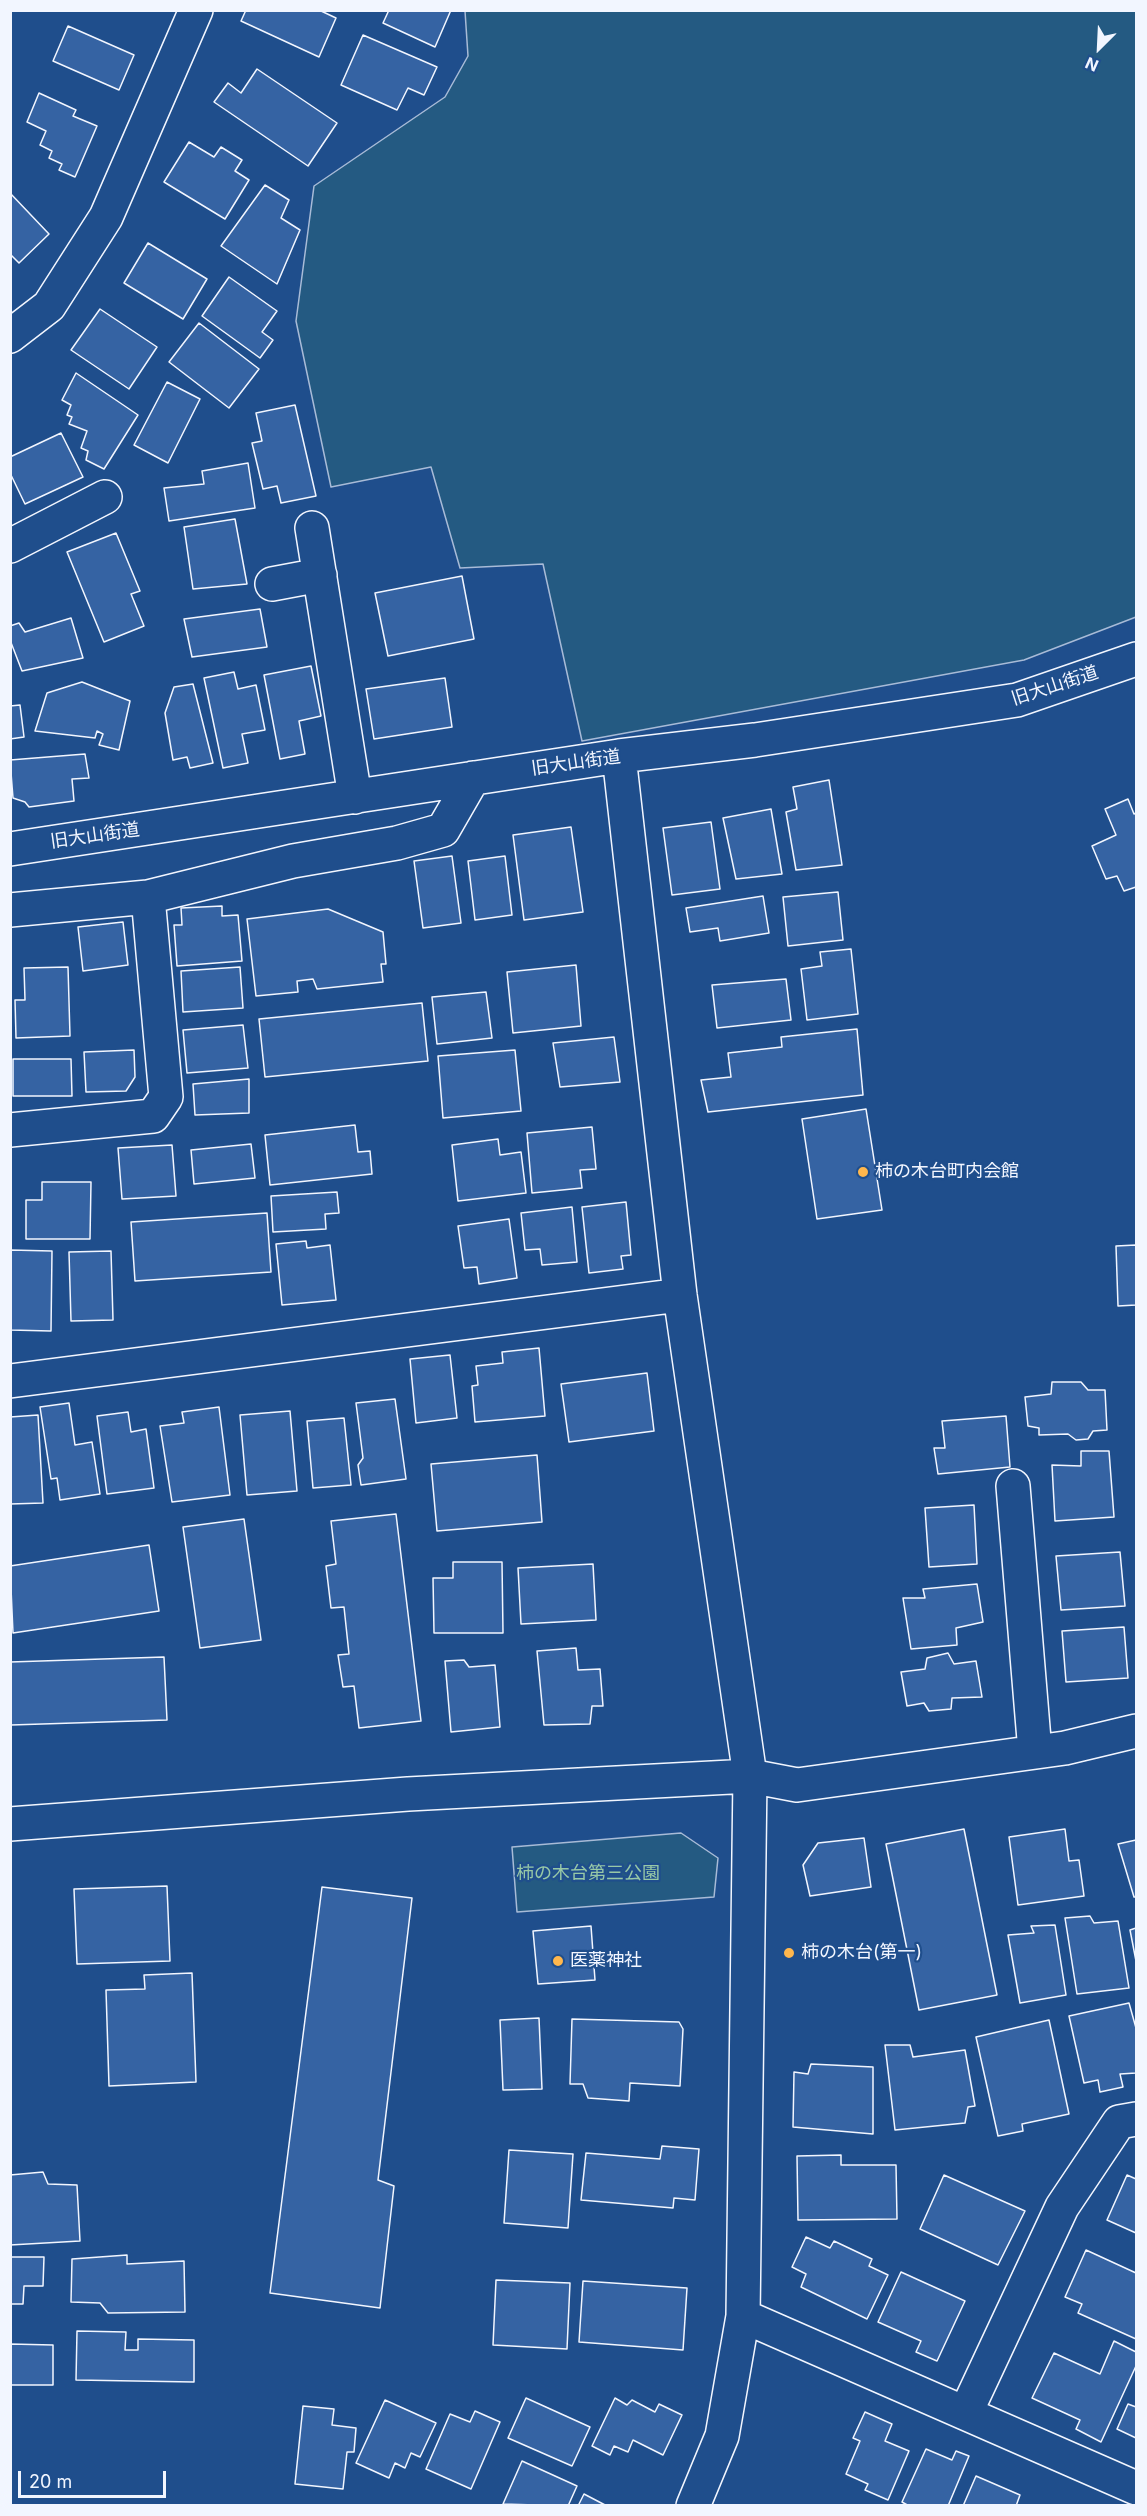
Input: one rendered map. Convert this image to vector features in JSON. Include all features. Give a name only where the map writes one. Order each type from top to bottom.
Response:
[{"type":"street","points":[[10,336],[49,306],[106,217],[196,10]]},
{"type":"street","points":[[10,546],[105,497]]},
{"type":"street","points":[[312,528],[355,797]]},
{"type":"street","points":[[272,584],[320,575]]},
{"type":"street","name":"旧大山街道","points":[[10,849],[619,756],[755,740],[1017,700],[1137,659]]},
{"type":"street","points":[[619,756],[680,1295],[750,1776],[743,2316],[722,2436],[693,2505]]},
{"type":"street","points":[[10,910],[148,897],[293,861],[397,843],[443,830],[473,778]]},
{"type":"street","points":[[10,1130],[153,1116],[165,1097],[148,897]]},
{"type":"street","points":[[10,1381],[680,1295]]},
{"type":"street","points":[[1013,1486],[1035,1752]]},
{"type":"street","points":[[10,1824],[408,1794],[750,1776],[797,1785],[1065,1748],[1137,1731]]},
{"type":"street","points":[[966,2412],[1062,2207],[1119,2122],[1137,2119]]},
{"type":"street","points":[[743,2316],[1137,2488]]},
{"type":"green space","points":[[465,11],[1136,11],[1136,617],[1024,660],[582,741],[543,564],[460,568],[431,467],[331,487],[296,321],[314,186],[445,97],[468,56]]},
{"type":"green space","name":"柿の木台第三公園","points":[[681,1833],[718,1858],[714,1897],[517,1912],[512,1847]]},
{"type":"building","points":[[246,10],[319,10],[336,18],[319,57],[241,21]]},
{"type":"building","points":[[389,10],[451,10],[435,47],[383,23]]},
{"type":"building","points":[[68,26],[134,55],[119,90],[53,61]]},
{"type":"building","points":[[363,35],[437,67],[424,95],[408,88],[397,110],[341,85]]},
{"type":"building","points":[[257,69],[337,123],[308,166],[214,102],[228,83],[241,93]]},
{"type":"building","points":[[39,93],[76,110],[73,116],[97,126],[75,177],[59,170],[62,164],[49,158],[52,151],[40,145],[46,131],[27,122]]},
{"type":"building","points":[[189,142],[214,157],[221,147],[242,160],[235,171],[249,180],[225,219],[164,182]]},
{"type":"building","points":[[265,185],[289,200],[281,218],[300,230],[277,284],[221,246]]},
{"type":"building","points":[[10,193],[49,234],[19,263],[10,254]]},
{"type":"building","points":[[148,243],[207,279],[183,319],[124,283]]},
{"type":"building","points":[[229,277],[277,311],[262,332],[273,340],[260,358],[202,316]]},
{"type":"building","points":[[100,309],[157,347],[129,389],[71,350]]},
{"type":"building","points":[[199,323],[259,369],[229,408],[169,362]]},
{"type":"building","points":[[76,373],[138,415],[104,469],[86,460],[88,451],[81,448],[87,431],[69,424],[72,417],[67,415],[71,405],[62,400]]},
{"type":"building","points":[[167,382],[200,399],[168,463],[134,445]]},
{"type":"building","points":[[295,405],[316,496],[281,503],[277,486],[263,489],[252,443],[262,441],[256,413]]},
{"type":"building","points":[[61,433],[83,477],[25,504],[10,473],[10,457]]},
{"type":"building","points":[[248,463],[255,508],[169,521],[164,488],[204,484],[202,471]]},
{"type":"building","points":[[235,519],[247,584],[193,589],[184,527]]},
{"type":"building","points":[[116,533],[140,591],[131,594],[144,626],[104,642],[67,552]]},
{"type":"building","points":[[462,576],[474,639],[388,656],[375,593]]},
{"type":"building","points":[[260,609],[267,647],[192,657],[184,619]]},
{"type":"building","points":[[71,618],[83,658],[22,671],[10,640],[10,626],[19,623],[25,632]]},
{"type":"building","points":[[311,666],[321,716],[299,721],[305,754],[280,759],[264,675]]},
{"type":"building","points":[[234,672],[238,689],[256,685],[265,730],[242,734],[248,763],[223,768],[204,678]]},
{"type":"building","points":[[445,678],[452,727],[374,739],[366,689]]},
{"type":"building","points":[[82,682],[130,701],[119,750],[99,745],[103,734],[97,731],[95,738],[35,731],[47,693]]},
{"type":"building","points":[[193,684],[213,763],[190,768],[187,757],[173,760],[165,713],[174,687]]},
{"type":"building","points":[[20,705],[24,737],[10,739],[10,706]]},
{"type":"building","points":[[85,754],[89,778],[72,779],[74,801],[29,807],[25,802],[13,798],[10,760]]},
{"type":"building","points":[[829,780],[842,865],[796,870],[786,812],[797,809],[793,787]]},
{"type":"building","points":[[1128,799],[1134,814],[1136,813],[1136,887],[1124,891],[1117,876],[1106,879],[1092,846],[1116,835],[1105,809]]},
{"type":"building","points":[[771,809],[782,874],[736,879],[723,818]]},
{"type":"building","points":[[711,822],[720,889],[672,895],[663,828]]},
{"type":"building","points":[[571,827],[583,912],[524,920],[513,835]]},
{"type":"building","points":[[452,856],[461,923],[423,928],[414,861]]},
{"type":"building","points":[[505,856],[512,915],[475,920],[468,861]]},
{"type":"building","points":[[838,892],[843,940],[788,946],[783,897]]},
{"type":"building","points":[[763,896],[769,933],[720,941],[718,928],[690,932],[686,908]]},
{"type":"building","points":[[222,906],[222,916],[238,915],[242,961],[177,966],[174,925],[182,925],[181,908]]},
{"type":"building","points":[[328,909],[383,932],[386,964],[381,964],[383,982],[317,989],[313,979],[297,981],[298,992],[256,996],[247,919]]},
{"type":"building","points":[[123,922],[128,965],[83,971],[78,927]]},
{"type":"building","points":[[851,949],[858,1014],[807,1020],[801,969],[822,966],[820,952]]},
{"type":"building","points":[[576,965],[581,1026],[513,1033],[507,972]]},
{"type":"building","points":[[68,967],[70,1036],[16,1038],[15,1000],[25,1000],[24,968]]},
{"type":"building","points":[[240,967],[243,1008],[183,1012],[181,971]]},
{"type":"building","points":[[786,979],[791,1020],[717,1028],[712,985]]},
{"type":"building","points":[[486,992],[492,1038],[437,1044],[432,997]]},
{"type":"building","points":[[422,1003],[428,1061],[265,1077],[259,1019]]},
{"type":"building","points":[[243,1025],[248,1068],[187,1073],[183,1030]]},
{"type":"building","points":[[857,1029],[863,1095],[708,1112],[701,1080],[731,1077],[728,1053],[782,1047],[781,1037]]},
{"type":"building","points":[[614,1037],[620,1082],[560,1087],[553,1043]]},
{"type":"building","points":[[134,1050],[135,1077],[126,1091],[86,1092],[84,1052]]},
{"type":"building","points":[[515,1050],[521,1111],[443,1118],[438,1056]]},
{"type":"building","points":[[13,1059],[71,1059],[72,1096],[13,1096]]},
{"type":"building","points":[[249,1079],[249,1113],[195,1115],[193,1084]]},
{"type":"building","points":[[866,1109],[882,1210],[817,1219],[802,1119]]},
{"type":"building","points":[[355,1125],[358,1152],[370,1151],[372,1174],[270,1185],[265,1135]]},
{"type":"building","points":[[592,1127],[596,1169],[580,1170],[582,1188],[532,1193],[527,1133]]},
{"type":"building","points":[[498,1139],[500,1155],[521,1152],[526,1193],[458,1201],[452,1145]]},
{"type":"building","points":[[251,1144],[255,1178],[194,1184],[191,1150]]},
{"type":"building","points":[[172,1145],[176,1196],[122,1199],[118,1148]]},
{"type":"building","points":[[42,1182],[91,1182],[90,1239],[26,1239],[26,1200],[42,1200]]},
{"type":"building","points":[[337,1192],[339,1213],[325,1214],[326,1229],[273,1232],[271,1196]]},
{"type":"building","points":[[626,1202],[631,1255],[621,1256],[623,1269],[589,1273],[582,1207]]},
{"type":"building","points":[[572,1207],[577,1262],[542,1265],[540,1249],[525,1250],[521,1213]]},
{"type":"building","points":[[267,1213],[271,1272],[135,1281],[131,1222]]},
{"type":"building","points":[[509,1219],[517,1278],[479,1284],[477,1267],[464,1268],[458,1226]]},
{"type":"building","points":[[306,1241],[307,1248],[330,1245],[336,1300],[282,1305],[276,1244]]},
{"type":"building","points":[[1136,1245],[1136,1305],[1118,1306],[1116,1246]]},
{"type":"building","points":[[10,1250],[52,1251],[51,1331],[10,1330]]},
{"type":"building","points":[[111,1251],[113,1320],[71,1321],[69,1252]]},
{"type":"building","points":[[539,1348],[545,1416],[475,1422],[472,1386],[478,1385],[476,1366],[503,1363],[502,1352]]},
{"type":"building","points":[[450,1355],[457,1418],[416,1423],[410,1359]]},
{"type":"building","points":[[647,1373],[654,1431],[569,1442],[561,1384]]},
{"type":"building","points":[[1052,1382],[1081,1382],[1088,1390],[1105,1390],[1107,1430],[1093,1431],[1088,1439],[1076,1440],[1068,1434],[1039,1435],[1039,1428],[1028,1426],[1025,1397],[1051,1394]]},
{"type":"building","points":[[395,1399],[406,1479],[361,1485],[358,1465],[363,1458],[356,1403]]},
{"type":"building","points":[[69,1403],[75,1445],[92,1442],[100,1494],[60,1500],[57,1478],[51,1479],[40,1407]]},
{"type":"building","points":[[219,1407],[230,1495],[172,1502],[160,1426],[184,1423],[182,1412]]},
{"type":"building","points":[[290,1411],[297,1491],[247,1495],[240,1415]]},
{"type":"building","points":[[128,1412],[131,1432],[146,1429],[154,1488],[107,1494],[97,1416]]},
{"type":"building","points":[[38,1415],[43,1503],[10,1504],[10,1417]]},
{"type":"building","points":[[1006,1416],[1010,1467],[938,1474],[934,1448],[945,1448],[942,1421]]},
{"type":"building","points":[[344,1418],[351,1485],[313,1488],[307,1421]]},
{"type":"building","points":[[1081,1451],[1109,1451],[1114,1517],[1055,1521],[1052,1465],[1081,1466]]},
{"type":"building","points":[[537,1455],[542,1522],[437,1531],[431,1464]]},
{"type":"building","points":[[974,1505],[977,1564],[929,1567],[925,1508]]},
{"type":"building","points":[[396,1514],[421,1721],[359,1728],[354,1686],[343,1687],[338,1655],[349,1654],[344,1607],[331,1608],[326,1566],[336,1564],[331,1521]]},
{"type":"building","points":[[244,1519],[261,1640],[200,1648],[183,1527]]},
{"type":"building","points":[[149,1545],[159,1611],[13,1633],[10,1566]]},
{"type":"building","points":[[1120,1552],[1125,1606],[1061,1610],[1056,1556]]},
{"type":"building","points":[[453,1562],[502,1562],[503,1633],[434,1633],[433,1578],[453,1578]]},
{"type":"building","points":[[593,1564],[596,1620],[521,1624],[518,1568]]},
{"type":"building","points":[[977,1584],[983,1622],[956,1628],[957,1645],[911,1649],[903,1598],[925,1598],[923,1589]]},
{"type":"building","points":[[1124,1627],[1128,1678],[1066,1682],[1062,1631]]},
{"type":"building","points":[[576,1648],[578,1670],[600,1669],[603,1706],[592,1706],[590,1724],[544,1725],[537,1651]]},
{"type":"building","points":[[948,1653],[954,1664],[976,1661],[982,1697],[952,1698],[951,1709],[929,1711],[924,1703],[907,1706],[901,1672],[925,1669],[927,1658]]},
{"type":"building","points":[[164,1657],[167,1720],[11,1725],[10,1662]]},
{"type":"building","points":[[464,1660],[469,1667],[495,1665],[500,1727],[451,1732],[445,1661]]},
{"type":"building","points":[[964,1829],[997,1995],[919,2010],[886,1844]]},
{"type":"building","points":[[1065,1829],[1069,1861],[1079,1860],[1084,1896],[1018,1905],[1009,1837]]},
{"type":"building","points":[[864,1838],[871,1887],[810,1896],[803,1865],[818,1843]]},
{"type":"building","points":[[1136,1840],[1136,1897],[1134,1897],[1118,1844]]},
{"type":"building","points":[[167,1886],[170,1961],[77,1964],[74,1889]]},
{"type":"building","points":[[322,1887],[412,1898],[378,2180],[394,2186],[380,2308],[270,2293]]},
{"type":"building","points":[[1090,1916],[1094,1923],[1118,1921],[1129,1988],[1077,1994],[1065,1918]]},
{"type":"building","points":[[1055,1925],[1066,1995],[1020,2003],[1008,1935],[1034,1933],[1031,1926]]},
{"type":"building","points":[[591,1926],[595,1980],[538,1984],[533,1931]]},
{"type":"building","points":[[1136,1928],[1136,1961],[1130,1930]]},
{"type":"building","points":[[192,1973],[196,2082],[109,2086],[106,1990],[145,1989],[144,1975]]},
{"type":"building","points":[[1129,2003],[1136,2028],[1136,2073],[1120,2074],[1123,2087],[1100,2092],[1098,2080],[1084,2083],[1069,2016]]},
{"type":"building","points":[[539,2018],[542,2089],[503,2090],[500,2020]]},
{"type":"building","points":[[572,2019],[679,2022],[683,2029],[680,2086],[630,2083],[629,2101],[588,2098],[583,2084],[570,2084]]},
{"type":"building","points":[[1049,2020],[1069,2114],[1022,2124],[1023,2131],[998,2136],[976,2037]]},
{"type":"building","points":[[885,2045],[910,2045],[913,2057],[965,2050],[975,2106],[968,2107],[965,2123],[895,2130]]},
{"type":"building","points":[[811,2064],[873,2067],[873,2134],[793,2127],[794,2072],[808,2074]]},
{"type":"building","points":[[662,2146],[699,2149],[695,2200],[674,2198],[673,2208],[581,2200],[586,2153],[660,2159]]},
{"type":"building","points":[[509,2150],[573,2154],[568,2228],[504,2223]]},
{"type":"building","points":[[841,2155],[841,2165],[896,2165],[897,2219],[798,2220],[797,2156]]},
{"type":"building","points":[[43,2172],[48,2184],[77,2185],[80,2241],[10,2245],[10,2175]]},
{"type":"building","points":[[944,2175],[1025,2211],[998,2265],[920,2229]]},
{"type":"building","points":[[1127,2175],[1136,2179],[1136,2233],[1107,2220]]},
{"type":"building","points":[[806,2237],[830,2248],[834,2241],[872,2259],[869,2266],[888,2275],[867,2319],[801,2287],[806,2274],[792,2267]]},
{"type":"building","points":[[1086,2250],[1136,2273],[1136,2339],[1078,2313],[1082,2304],[1065,2297]]},
{"type":"building","points":[[127,2255],[127,2264],[184,2261],[185,2312],[108,2313],[100,2303],[71,2302],[72,2259]]},
{"type":"building","points":[[10,2257],[44,2257],[43,2286],[24,2286],[23,2304],[10,2304]]},
{"type":"building","points":[[901,2272],[965,2301],[937,2361],[916,2352],[921,2341],[878,2322]]},
{"type":"building","points":[[496,2280],[570,2283],[567,2349],[493,2345]]},
{"type":"building","points":[[583,2281],[687,2288],[683,2350],[579,2342]]},
{"type":"building","points":[[77,2331],[126,2332],[125,2350],[138,2350],[138,2339],[194,2340],[194,2382],[76,2380]]},
{"type":"building","points":[[1114,2341],[1136,2352],[1136,2366],[1101,2442],[1076,2429],[1080,2420],[1032,2398],[1054,2353],[1100,2374]]},
{"type":"building","points":[[10,2344],[53,2345],[53,2385],[10,2385]]},
{"type":"building","points":[[526,2398],[590,2427],[572,2466],[508,2438]]},
{"type":"building","points":[[615,2398],[627,2405],[632,2400],[655,2412],[659,2404],[682,2415],[663,2455],[633,2440],[628,2452],[614,2446],[610,2455],[592,2446]]},
{"type":"building","points":[[385,2400],[436,2423],[420,2457],[411,2453],[405,2468],[395,2463],[389,2478],[356,2463]]},
{"type":"building","points":[[1128,2404],[1136,2407],[1136,2438],[1117,2429]]},
{"type":"building","points":[[303,2406],[334,2409],[332,2425],[356,2428],[354,2452],[347,2452],[343,2489],[295,2484]]},
{"type":"building","points":[[475,2411],[500,2422],[471,2489],[426,2469],[450,2414],[470,2422]]},
{"type":"building","points":[[865,2412],[892,2424],[885,2441],[909,2451],[888,2500],[865,2490],[868,2484],[846,2474],[860,2441],[853,2438]]},
{"type":"building","points":[[926,2449],[952,2460],[956,2451],[969,2456],[948,2506],[909,2506],[902,2502]]},
{"type":"building","points":[[522,2461],[577,2486],[568,2506],[503,2504]]},
{"type":"building","points":[[976,2476],[1020,2495],[1016,2506],[963,2506]]},
{"type":"building","points":[[584,2494],[607,2506],[578,2506]]},
{"type":"place","name":"柿の木台町内会館","points":[[863,1172]]},
{"type":"place","name":"柿の木台(第一)","points":[[789,1953]]},
{"type":"place","name":"医薬神社","points":[[558,1961]]}]
